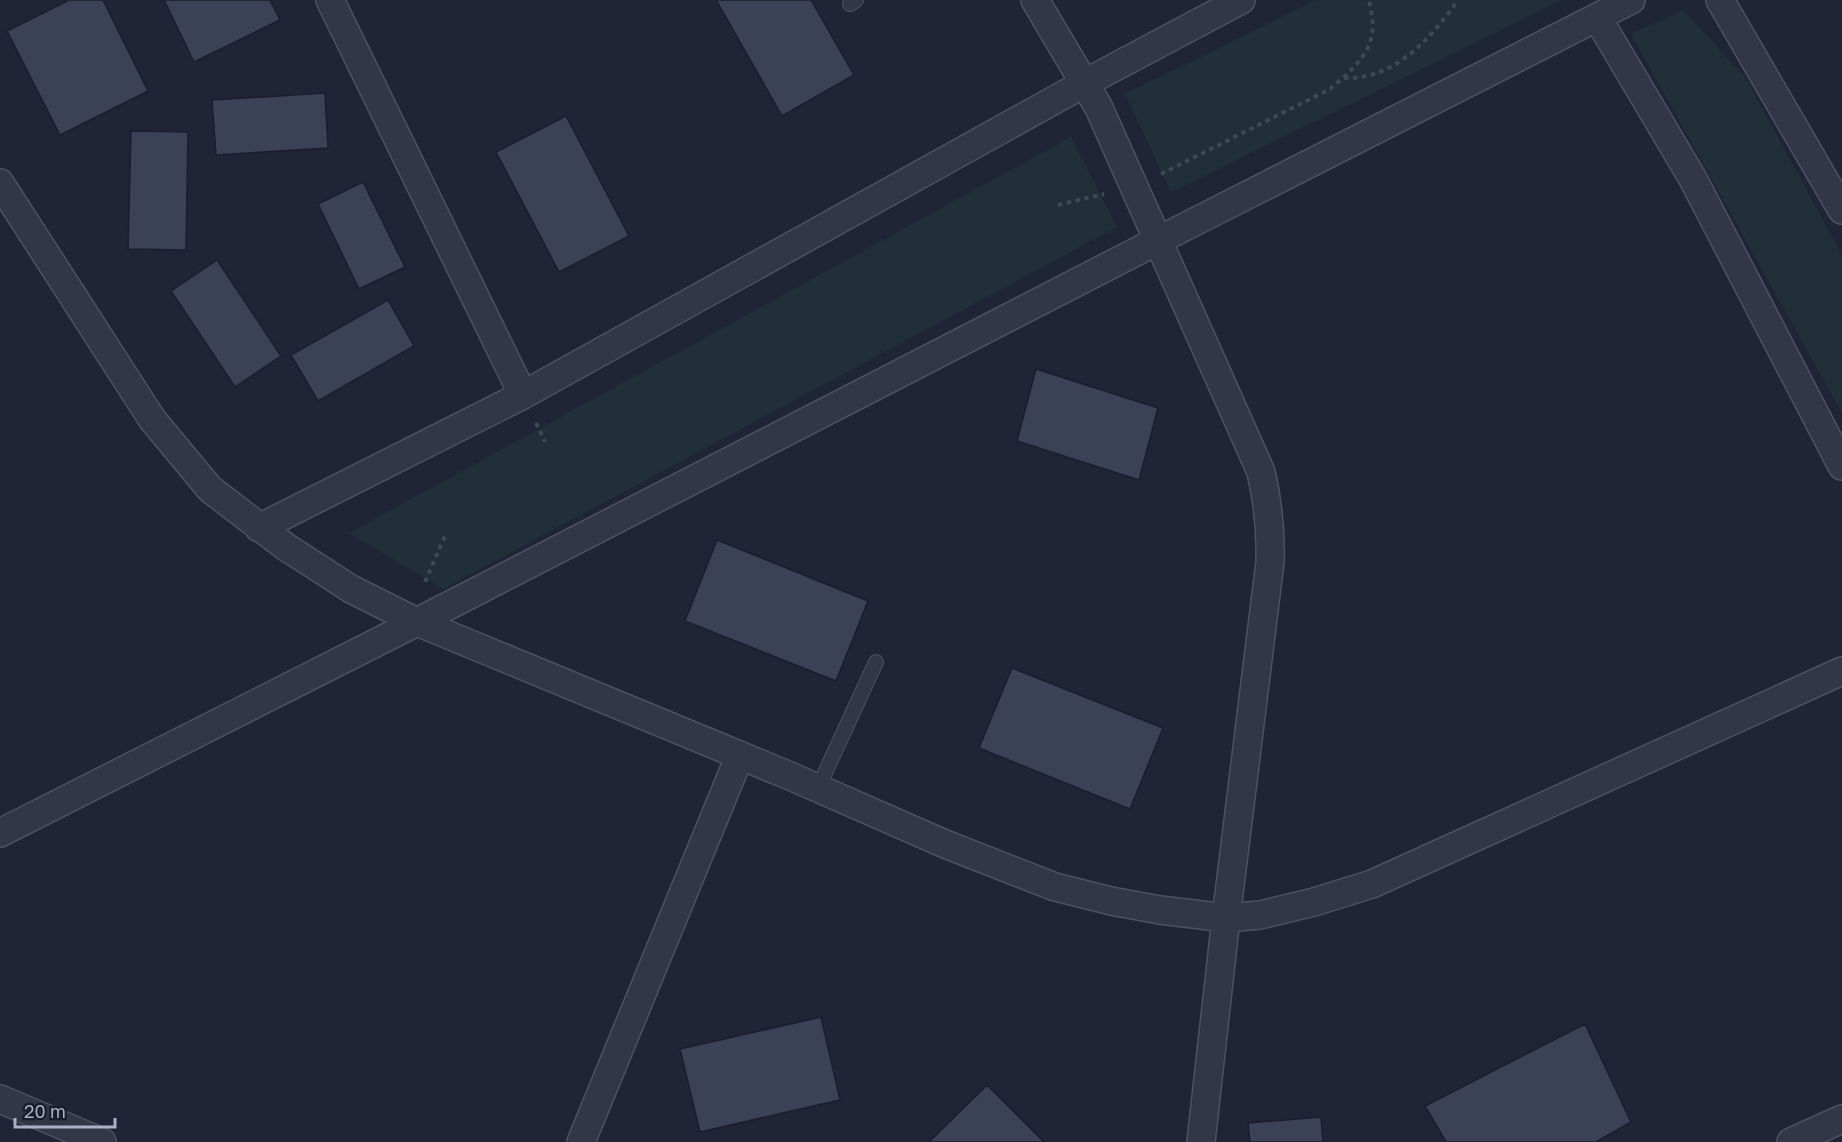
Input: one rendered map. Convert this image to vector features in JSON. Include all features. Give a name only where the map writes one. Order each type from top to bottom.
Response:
[{"type":"street","points":[[330,0],[523,395]]},
{"type":"street","points":[[1035,0],[1099,108],[1160,240],[1261,472],[1268,501],[1270,562],[1201,1142]]},
{"type":"street","points":[[259,528],[523,395],[1085,83],[1241,0]]},
{"type":"street","points":[[0,833],[1630,0]]},
{"type":"street","points":[[1720,0],[1842,210]]},
{"type":"street","points":[[1597,17],[1693,179],[1842,466]]},
{"type":"street","points":[[0,183],[152,419],[210,489],[286,547],[351,589],[413,620],[740,755],[945,844],[1055,887],[1121,903],[1226,918],[1260,915],[1314,902],[1372,884],[1842,670]]},
{"type":"street","points":[[581,1142],[740,755]]},
{"type":"street","points":[[0,1099],[102,1142]]},
{"type":"street","points":[[1791,1142],[1842,1119]]},
{"type":"lane","points":[[818,788],[876,662]]},
{"type":"path","points":[[1058,205],[1135,187],[1330,89],[1343,78],[1366,50],[1372,35],[1369,0]]},
{"type":"path","points":[[1343,78],[1358,78],[1384,70],[1420,47],[1458,0]]},
{"type":"path","points":[[413,620],[445,536]]},
{"type":"shaded area","points":[[1317,0],[1562,0],[1171,192],[1125,94]]},
{"type":"shaded area","points":[[1683,10],[1745,77],[1842,255],[1842,413],[1631,34]]},
{"type":"shaded area","points":[[1071,137],[1117,227],[443,589],[349,533]]},
{"type":"building","points":[[69,0],[103,0],[148,91],[60,135],[7,31]]},
{"type":"building","points":[[164,0],[270,0],[280,20],[194,62]]},
{"type":"building","points":[[716,0],[811,0],[854,75],[782,116]]},
{"type":"building","points":[[325,93],[328,148],[216,155],[212,100]]},
{"type":"building","points":[[566,116],[629,236],[559,272],[496,152]]},
{"type":"building","points":[[131,131],[188,132],[186,250],[128,249]]},
{"type":"building","points":[[363,182],[405,267],[359,289],[318,204]]},
{"type":"building","points":[[217,260],[281,356],[235,387],[171,291]]},
{"type":"building","points":[[388,300],[414,346],[318,401],[291,355]]},
{"type":"building","points":[[1036,369],[1158,408],[1139,480],[1017,441]]},
{"type":"building","points":[[717,540],[868,601],[836,681],[685,621]]},
{"type":"building","points":[[1012,668],[1163,728],[1130,809],[979,748]]},
{"type":"building","points":[[821,1017],[840,1100],[700,1132],[680,1049]]},
{"type":"building","points":[[1585,1024],[1631,1122],[1596,1142],[1446,1142],[1425,1106]]},
{"type":"building","points":[[987,1085],[1044,1142],[929,1142]]},
{"type":"building","points":[[1321,1117],[1323,1142],[1250,1142],[1248,1123]]}]
